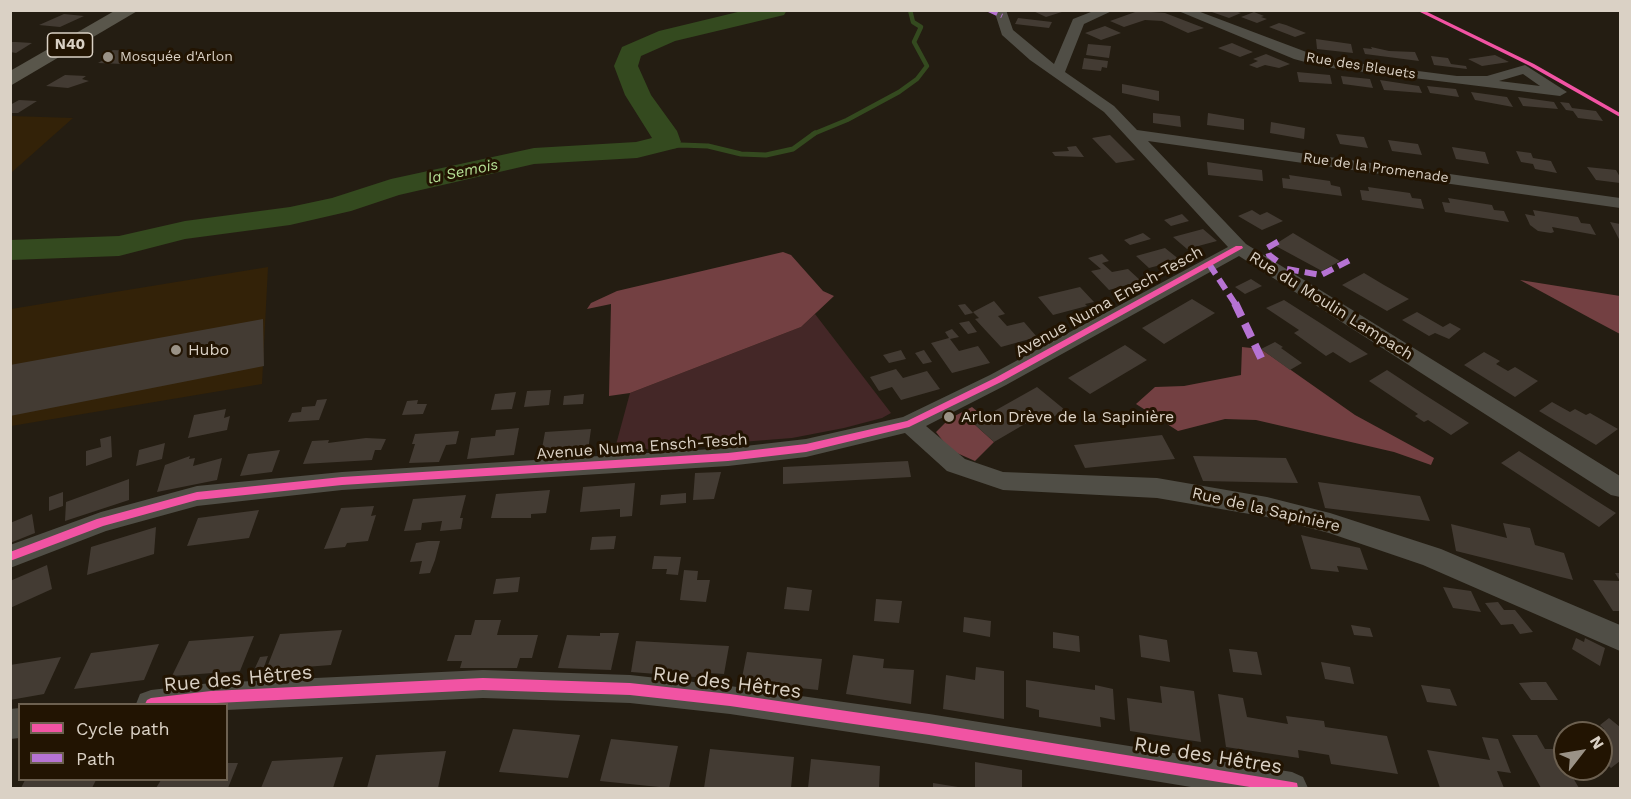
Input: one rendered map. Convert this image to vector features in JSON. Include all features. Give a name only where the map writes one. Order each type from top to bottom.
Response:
[{"type":"main road","name":"N40","points":[[10,80],[130,10]]},
{"type":"street","name":"Rue du Moulin Lampach","points":[[1000,10],[1007,32],[1035,57],[1108,109],[1239,248],[1620,488]]},
{"type":"street","points":[[1058,72],[1078,22],[1108,10]]},
{"type":"street","name":"Rue des Bleuets","points":[[1182,10],[1323,63],[1476,80]]},
{"type":"street","name":"Rue de la Promenade","points":[[1132,134],[1620,203]]},
{"type":"street","name":"Avenue Numa Ensch-Tesch","points":[[10,557],[100,522],[197,496],[342,481],[728,457],[806,448],[909,424],[998,380],[1239,248]]},
{"type":"street","name":"Rue de la Sapinière","points":[[909,424],[956,465],[985,476],[1003,481],[1157,488],[1267,507],[1329,523],[1432,557],[1620,638]]},
{"type":"street","name":"Rue des Hêtres","points":[[166,703],[211,697],[483,684],[630,689],[730,700],[917,727],[1292,789]]},
{"type":"shaded area","points":[[11,116],[73,118],[11,173]]},
{"type":"shaded area","points":[[783,252],[791,255],[823,291],[834,296],[801,327],[630,393],[609,396],[611,304],[587,309],[591,303],[617,291]]},
{"type":"shaded area","points":[[268,267],[262,384],[11,426],[11,309]]},
{"type":"shaded area","points":[[1520,280],[1620,296],[1620,334],[1590,318]]},
{"type":"shaded area","points":[[815,314],[891,413],[882,418],[844,428],[792,438],[614,452],[630,393],[801,327]]},
{"type":"shaded area","points":[[1242,347],[1261,349],[1355,415],[1434,458],[1431,465],[1394,452],[1256,420],[1225,419],[1178,431],[1136,404],[1155,387],[1184,386],[1241,375]]},
{"type":"shaded area","points":[[972,407],[984,417],[973,423],[994,442],[975,461],[950,450],[936,432],[949,419]]},
{"type":"building","points":[[1031,10],[1065,10],[1065,11],[1046,17]]},
{"type":"building","points":[[1231,10],[1241,13],[1229,18],[1209,11]]},
{"type":"building","points":[[1138,11],[1165,13],[1204,28],[1188,33],[1162,21],[1145,20],[1124,27],[1110,21]]},
{"type":"building","points":[[1254,12],[1267,19],[1257,23],[1241,17]]},
{"type":"building","points":[[64,14],[84,16],[60,27],[39,25]]},
{"type":"building","points":[[1018,18],[1052,22],[1049,28],[1015,24]]},
{"type":"building","points":[[1279,23],[1306,33],[1295,37],[1269,27]]},
{"type":"building","points":[[1105,26],[1121,33],[1101,40],[1085,33]]},
{"type":"building","points":[[1316,39],[1351,44],[1353,53],[1317,49]]},
{"type":"building","points":[[10,42],[32,43],[16,53],[10,52]]},
{"type":"building","points":[[1232,43],[1253,52],[1240,57],[1218,48]]},
{"type":"building","points":[[1088,44],[1111,46],[1109,58],[1086,55]]},
{"type":"building","points":[[1371,47],[1389,51],[1415,52],[1419,61],[1365,54],[1363,48],[1372,49]]},
{"type":"building","points":[[113,50],[132,51],[122,59],[131,59],[123,64],[98,63],[108,57],[102,57]]},
{"type":"building","points":[[1266,54],[1290,64],[1279,68],[1265,65],[1257,68],[1249,65],[1258,61],[1253,59]]},
{"type":"building","points":[[1495,55],[1509,62],[1482,66],[1468,59]]},
{"type":"building","points":[[1431,56],[1448,58],[1451,64],[1466,66],[1467,69],[1434,65]]},
{"type":"building","points":[[1084,58],[1108,61],[1107,68],[1102,67],[1101,71],[1082,69]]},
{"type":"building","points":[[1297,72],[1330,75],[1332,84],[1299,82]]},
{"type":"building","points":[[65,75],[86,76],[82,79],[89,81],[68,88],[46,86]]},
{"type":"building","points":[[1341,76],[1370,79],[1373,88],[1343,84]]},
{"type":"building","points":[[1380,80],[1419,86],[1422,93],[1384,90]]},
{"type":"building","points":[[1122,84],[1159,91],[1159,101],[1122,93]]},
{"type":"building","points":[[1427,86],[1456,89],[1459,97],[1430,93]]},
{"type":"building","points":[[1471,92],[1507,97],[1513,107],[1475,100]]},
{"type":"building","points":[[1518,97],[1554,102],[1558,109],[1523,106]]},
{"type":"building","points":[[19,100],[37,101],[18,113],[10,113],[10,105]]},
{"type":"building","points":[[1560,102],[1569,103],[1572,108],[1596,111],[1603,121],[1578,118],[1573,111],[1566,110]]},
{"type":"building","points":[[1153,113],[1180,116],[1181,127],[1153,123]]},
{"type":"building","points":[[1208,113],[1244,119],[1244,130],[1207,125]]},
{"type":"building","points":[[1271,122],[1305,128],[1304,139],[1270,133]]},
{"type":"building","points":[[1336,134],[1364,137],[1368,148],[1340,144]]},
{"type":"building","points":[[1110,135],[1135,160],[1116,163],[1092,138]]},
{"type":"building","points":[[1388,140],[1418,144],[1422,155],[1392,151]]},
{"type":"building","points":[[1076,146],[1084,157],[1055,156],[1052,152],[1069,151],[1067,147]]},
{"type":"building","points":[[1452,147],[1485,152],[1489,164],[1456,159]]},
{"type":"building","points":[[1516,151],[1531,153],[1533,158],[1551,161],[1557,173],[1535,169],[1533,164],[1521,162]]},
{"type":"building","points":[[1207,162],[1262,170],[1263,181],[1208,175]]},
{"type":"building","points":[[1587,167],[1616,170],[1620,183],[1596,180]]},
{"type":"building","points":[[1289,175],[1330,181],[1331,185],[1340,187],[1342,196],[1283,188],[1282,178],[1290,179]]},
{"type":"building","points":[[1368,187],[1410,193],[1412,198],[1421,199],[1424,209],[1362,200],[1360,190],[1369,191]]},
{"type":"building","points":[[1448,198],[1492,205],[1494,210],[1504,211],[1509,222],[1445,212],[1442,202],[1450,203]]},
{"type":"building","points":[[1252,210],[1260,215],[1267,212],[1283,221],[1262,230],[1238,216]]},
{"type":"building","points":[[1533,210],[1578,217],[1581,223],[1590,224],[1596,235],[1552,227],[1554,232],[1551,233],[1538,231],[1530,225],[1525,214],[1535,216]]},
{"type":"building","points":[[1182,214],[1189,221],[1171,226],[1164,220]]},
{"type":"building","points":[[1610,222],[1620,224],[1620,241]]},
{"type":"building","points":[[1203,229],[1217,241],[1187,249],[1173,237]]},
{"type":"building","points":[[1143,233],[1151,239],[1130,245],[1124,240]]},
{"type":"building","points":[[1293,233],[1340,261],[1322,271],[1274,245]]},
{"type":"building","points":[[1165,248],[1180,260],[1149,268],[1136,256]]},
{"type":"building","points":[[1102,254],[1109,261],[1102,263],[1112,272],[1128,269],[1141,281],[1109,290],[1091,271],[1101,269],[1088,258]]},
{"type":"building","points":[[1364,273],[1409,299],[1387,311],[1342,285]]},
{"type":"building","points":[[1251,279],[1262,286],[1245,294],[1235,287]]},
{"type":"building","points":[[1080,287],[1094,302],[1053,315],[1038,297]]},
{"type":"building","points":[[1192,299],[1215,313],[1164,344],[1142,328]]},
{"type":"building","points":[[1284,300],[1368,354],[1350,363],[1333,352],[1326,356],[1294,333],[1299,330],[1266,308]]},
{"type":"building","points":[[994,301],[1005,314],[998,316],[1007,326],[1024,322],[1037,337],[1001,347],[975,319],[979,318],[973,312]]},
{"type":"building","points":[[965,304],[973,313],[965,315],[958,305]]},
{"type":"building","points":[[1417,312],[1443,327],[1450,323],[1461,329],[1449,339],[1435,333],[1429,336],[1402,320]]},
{"type":"building","points":[[263,319],[264,366],[10,416],[10,365]]},
{"type":"building","points":[[969,321],[977,332],[968,334],[959,323]]},
{"type":"building","points":[[952,329],[959,337],[950,339],[959,351],[978,346],[990,363],[952,373],[931,343],[949,338],[945,332]]},
{"type":"building","points":[[1275,342],[1302,363],[1290,370],[1261,349]]},
{"type":"building","points":[[1125,345],[1147,360],[1090,394],[1068,378]]},
{"type":"building","points":[[901,350],[906,359],[889,363],[883,355]]},
{"type":"building","points":[[924,350],[932,362],[923,364],[915,353]]},
{"type":"building","points":[[1484,352],[1500,361],[1496,364],[1508,371],[1515,367],[1538,381],[1515,397],[1464,365]]},
{"type":"building","points":[[896,369],[903,378],[927,371],[940,389],[901,400],[892,387],[879,391],[870,377]]},
{"type":"building","points":[[1387,370],[1469,423],[1451,435],[1428,420],[1424,422],[1415,416],[1418,414],[1369,381]]},
{"type":"building","points":[[1037,387],[1065,410],[1048,420],[1042,414],[994,442],[973,423]]},
{"type":"building","points":[[551,390],[549,405],[524,407],[527,391]]},
{"type":"building","points":[[516,392],[512,409],[491,410],[495,394]]},
{"type":"building","points":[[584,394],[583,404],[563,405],[564,396]]},
{"type":"building","points":[[327,399],[319,420],[288,422],[292,413],[301,412],[302,407],[315,406],[317,400]]},
{"type":"building","points":[[418,400],[417,404],[427,404],[423,414],[402,415],[407,401]]},
{"type":"building","points":[[1552,402],[1570,412],[1575,409],[1586,415],[1590,413],[1618,429],[1596,445],[1539,411]]},
{"type":"building","points":[[226,409],[224,418],[230,416],[227,430],[188,438],[194,415]]},
{"type":"building","points":[[519,428],[514,455],[467,459],[471,438],[495,436],[496,430]]},
{"type":"building","points":[[591,429],[588,451],[541,454],[545,432]]},
{"type":"building","points":[[459,431],[456,444],[446,445],[439,462],[409,463],[415,444],[412,444],[415,434]]},
{"type":"building","points":[[1162,435],[1175,459],[1085,468],[1074,445]]},
{"type":"building","points":[[111,436],[112,457],[86,466],[86,451],[101,447],[100,439]]},
{"type":"building","points":[[366,438],[386,439],[381,450],[375,450],[372,460],[303,464],[312,441],[329,440],[328,443]]},
{"type":"building","points":[[165,443],[162,459],[136,466],[139,450]]},
{"type":"building","points":[[280,450],[272,472],[240,476],[248,454]]},
{"type":"building","points":[[1519,451],[1616,513],[1599,527],[1501,463]]},
{"type":"building","points":[[190,456],[189,459],[195,458],[193,466],[222,458],[217,480],[157,492],[165,465]]},
{"type":"building","points":[[1193,456],[1286,458],[1298,483],[1203,481]]},
{"type":"building","points":[[908,461],[911,477],[783,484],[783,467]]},
{"type":"building","points":[[721,472],[714,499],[693,500],[695,473]]},
{"type":"building","points":[[129,479],[129,500],[65,521],[66,502]]},
{"type":"building","points":[[1318,482],[1420,496],[1430,521],[1325,508]]},
{"type":"building","points":[[635,483],[632,516],[620,517],[620,509],[580,512],[583,487]]},
{"type":"building","points":[[550,490],[546,513],[531,514],[531,518],[491,518],[496,494]]},
{"type":"building","points":[[63,492],[63,506],[49,511],[49,497]]},
{"type":"building","points":[[686,493],[686,503],[660,505],[661,495]]},
{"type":"building","points":[[466,495],[460,518],[463,518],[461,529],[440,531],[442,521],[422,523],[421,530],[404,531],[413,499]]},
{"type":"building","points":[[374,506],[371,516],[376,515],[368,541],[324,549],[341,508]]},
{"type":"building","points":[[259,510],[249,538],[187,546],[198,518]]},
{"type":"building","points":[[32,514],[35,533],[10,543],[10,523]]},
{"type":"building","points":[[1503,523],[1530,528],[1535,545],[1564,553],[1573,580],[1456,551],[1451,524],[1507,538]]},
{"type":"building","points":[[156,527],[154,554],[87,575],[91,547]]},
{"type":"building","points":[[1301,535],[1360,548],[1368,570],[1337,566],[1339,572],[1311,569]]},
{"type":"building","points":[[616,536],[614,549],[590,550],[592,537]]},
{"type":"building","points":[[440,541],[430,573],[419,574],[422,561],[410,562],[416,543]]},
{"type":"building","points":[[654,556],[681,557],[678,575],[666,574],[667,569],[652,569]]},
{"type":"building","points":[[47,565],[52,589],[10,608],[10,581]]},
{"type":"building","points":[[684,570],[698,571],[697,580],[710,580],[706,602],[680,600]]},
{"type":"building","points":[[520,577],[518,592],[493,594],[496,579]]},
{"type":"building","points":[[1593,580],[1620,581],[1620,611],[1613,611]]},
{"type":"building","points":[[787,587],[812,590],[809,611],[784,609]]},
{"type":"building","points":[[1443,587],[1471,591],[1481,612],[1453,608]]},
{"type":"building","points":[[876,599],[902,601],[899,623],[874,621]]},
{"type":"building","points":[[1498,602],[1504,610],[1515,610],[1533,632],[1520,634],[1513,624],[1501,625],[1485,603]]},
{"type":"building","points":[[964,617],[991,621],[990,637],[963,632]]},
{"type":"building","points":[[475,620],[501,620],[497,635],[538,635],[532,658],[520,658],[517,668],[460,668],[462,661],[447,661],[455,635],[471,635]]},
{"type":"building","points":[[1351,625],[1370,628],[1373,637],[1354,635]]},
{"type":"building","points":[[342,630],[331,665],[266,670],[280,634]]},
{"type":"building","points":[[1053,632],[1079,636],[1080,652],[1053,648]]},
{"type":"building","points":[[600,633],[619,633],[611,670],[558,668],[567,635],[600,636]]},
{"type":"building","points":[[1139,635],[1167,640],[1170,662],[1141,657]]},
{"type":"building","points":[[254,636],[240,671],[172,676],[189,641]]},
{"type":"building","points":[[1576,638],[1584,642],[1585,638],[1605,648],[1600,666],[1572,649]]},
{"type":"building","points":[[636,641],[729,646],[724,674],[710,673],[708,678],[631,672]]},
{"type":"building","points":[[159,644],[144,680],[74,689],[91,653]]},
{"type":"building","points":[[1229,649],[1257,652],[1262,675],[1233,672]]},
{"type":"building","points":[[747,652],[822,659],[818,690],[754,683],[754,679],[742,678]]},
{"type":"building","points":[[853,655],[884,659],[883,668],[914,670],[911,704],[846,694]]},
{"type":"building","points":[[268,656],[264,667],[255,668],[260,657]]},
{"type":"building","points":[[61,657],[44,694],[10,700],[10,665]]},
{"type":"building","points":[[1321,662],[1350,667],[1354,684],[1325,679]]},
{"type":"building","points":[[976,667],[1004,671],[1004,719],[943,709],[946,675],[975,680]]},
{"type":"building","points":[[1026,680],[1095,690],[1095,685],[1113,689],[1115,720],[1100,717],[1101,727],[1039,717],[1039,710],[1026,707]]},
{"type":"building","points":[[1546,682],[1558,700],[1531,700],[1519,683]]},
{"type":"building","points":[[1421,685],[1450,689],[1457,706],[1427,702]]},
{"type":"building","points":[[1160,686],[1194,691],[1201,742],[1130,731],[1127,698],[1162,703]]},
{"type":"building","points":[[1218,694],[1243,698],[1247,717],[1288,724],[1286,716],[1324,721],[1325,727],[1387,736],[1398,774],[1331,764],[1329,755],[1298,750],[1299,758],[1226,747]]},
{"type":"building","points":[[1613,721],[1620,727],[1620,761],[1613,766]]},
{"type":"building","points":[[513,729],[580,735],[568,778],[499,772]]},
{"type":"building","points":[[1512,735],[1537,735],[1545,749],[1553,749],[1553,781],[1575,781],[1579,788],[1541,788]]},
{"type":"building","points":[[1482,737],[1498,739],[1511,773],[1497,771],[1504,788],[1440,788],[1427,750],[1490,760]]},
{"type":"building","points":[[611,739],[678,746],[669,788],[600,781]]},
{"type":"building","points":[[710,749],[794,757],[791,788],[704,788]]},
{"type":"building","points":[[446,751],[438,788],[367,788],[376,755]]},
{"type":"building","points":[[343,757],[333,788],[261,788],[272,761]]},
{"type":"building","points":[[811,759],[880,766],[879,788],[808,788]]},
{"type":"building","points":[[975,762],[1022,770],[1022,788],[975,788]]},
{"type":"building","points":[[228,763],[238,763],[228,788],[156,788],[160,781],[228,781]]},
{"type":"building","points":[[24,781],[96,781],[92,788],[21,788]]},
{"type":"building","points":[[933,783],[958,787],[958,788],[933,788]]},
{"type":"waterway","name":"la Semois","points":[[10,250],[119,246],[185,230],[290,216],[340,205],[391,188],[534,156],[637,150],[667,142],[663,131],[650,116],[638,95],[626,66],[630,52],[667,36],[776,10]]},
{"type":"waterway","points":[[814,133],[847,120],[899,92],[917,79],[927,66],[914,42],[921,27],[913,22],[910,10]]},
{"type":"waterway","points":[[637,150],[681,145],[708,146],[741,154],[766,155],[793,149],[814,133]]},
{"type":"marked path","points":[[989,10],[1002,16]]},
{"type":"marked path","points":[[1277,261],[1269,255],[1267,248],[1281,240]]},
{"type":"marked path","points":[[1287,269],[1321,275],[1354,258]]},
{"type":"marked path","points":[[1209,264],[1234,301],[1263,362]]},
{"type":"cycle path","points":[[1418,10],[1532,65],[1620,115]]},
{"type":"cycle path","points":[[10,557],[101,522],[197,496],[342,481],[728,457],[806,448],[909,424],[998,380],[1239,248]]},
{"type":"cycle path","points":[[160,703],[211,697],[483,684],[630,689],[730,700],[929,729],[1292,788]]},
{"type":"place","name":"Mosquée d'Arlon","points":[[108,57]]},
{"type":"place","name":"Hubo","points":[[176,350]]},
{"type":"place","name":"Arlon Drève de la Sapinière","points":[[949,417]]}]
